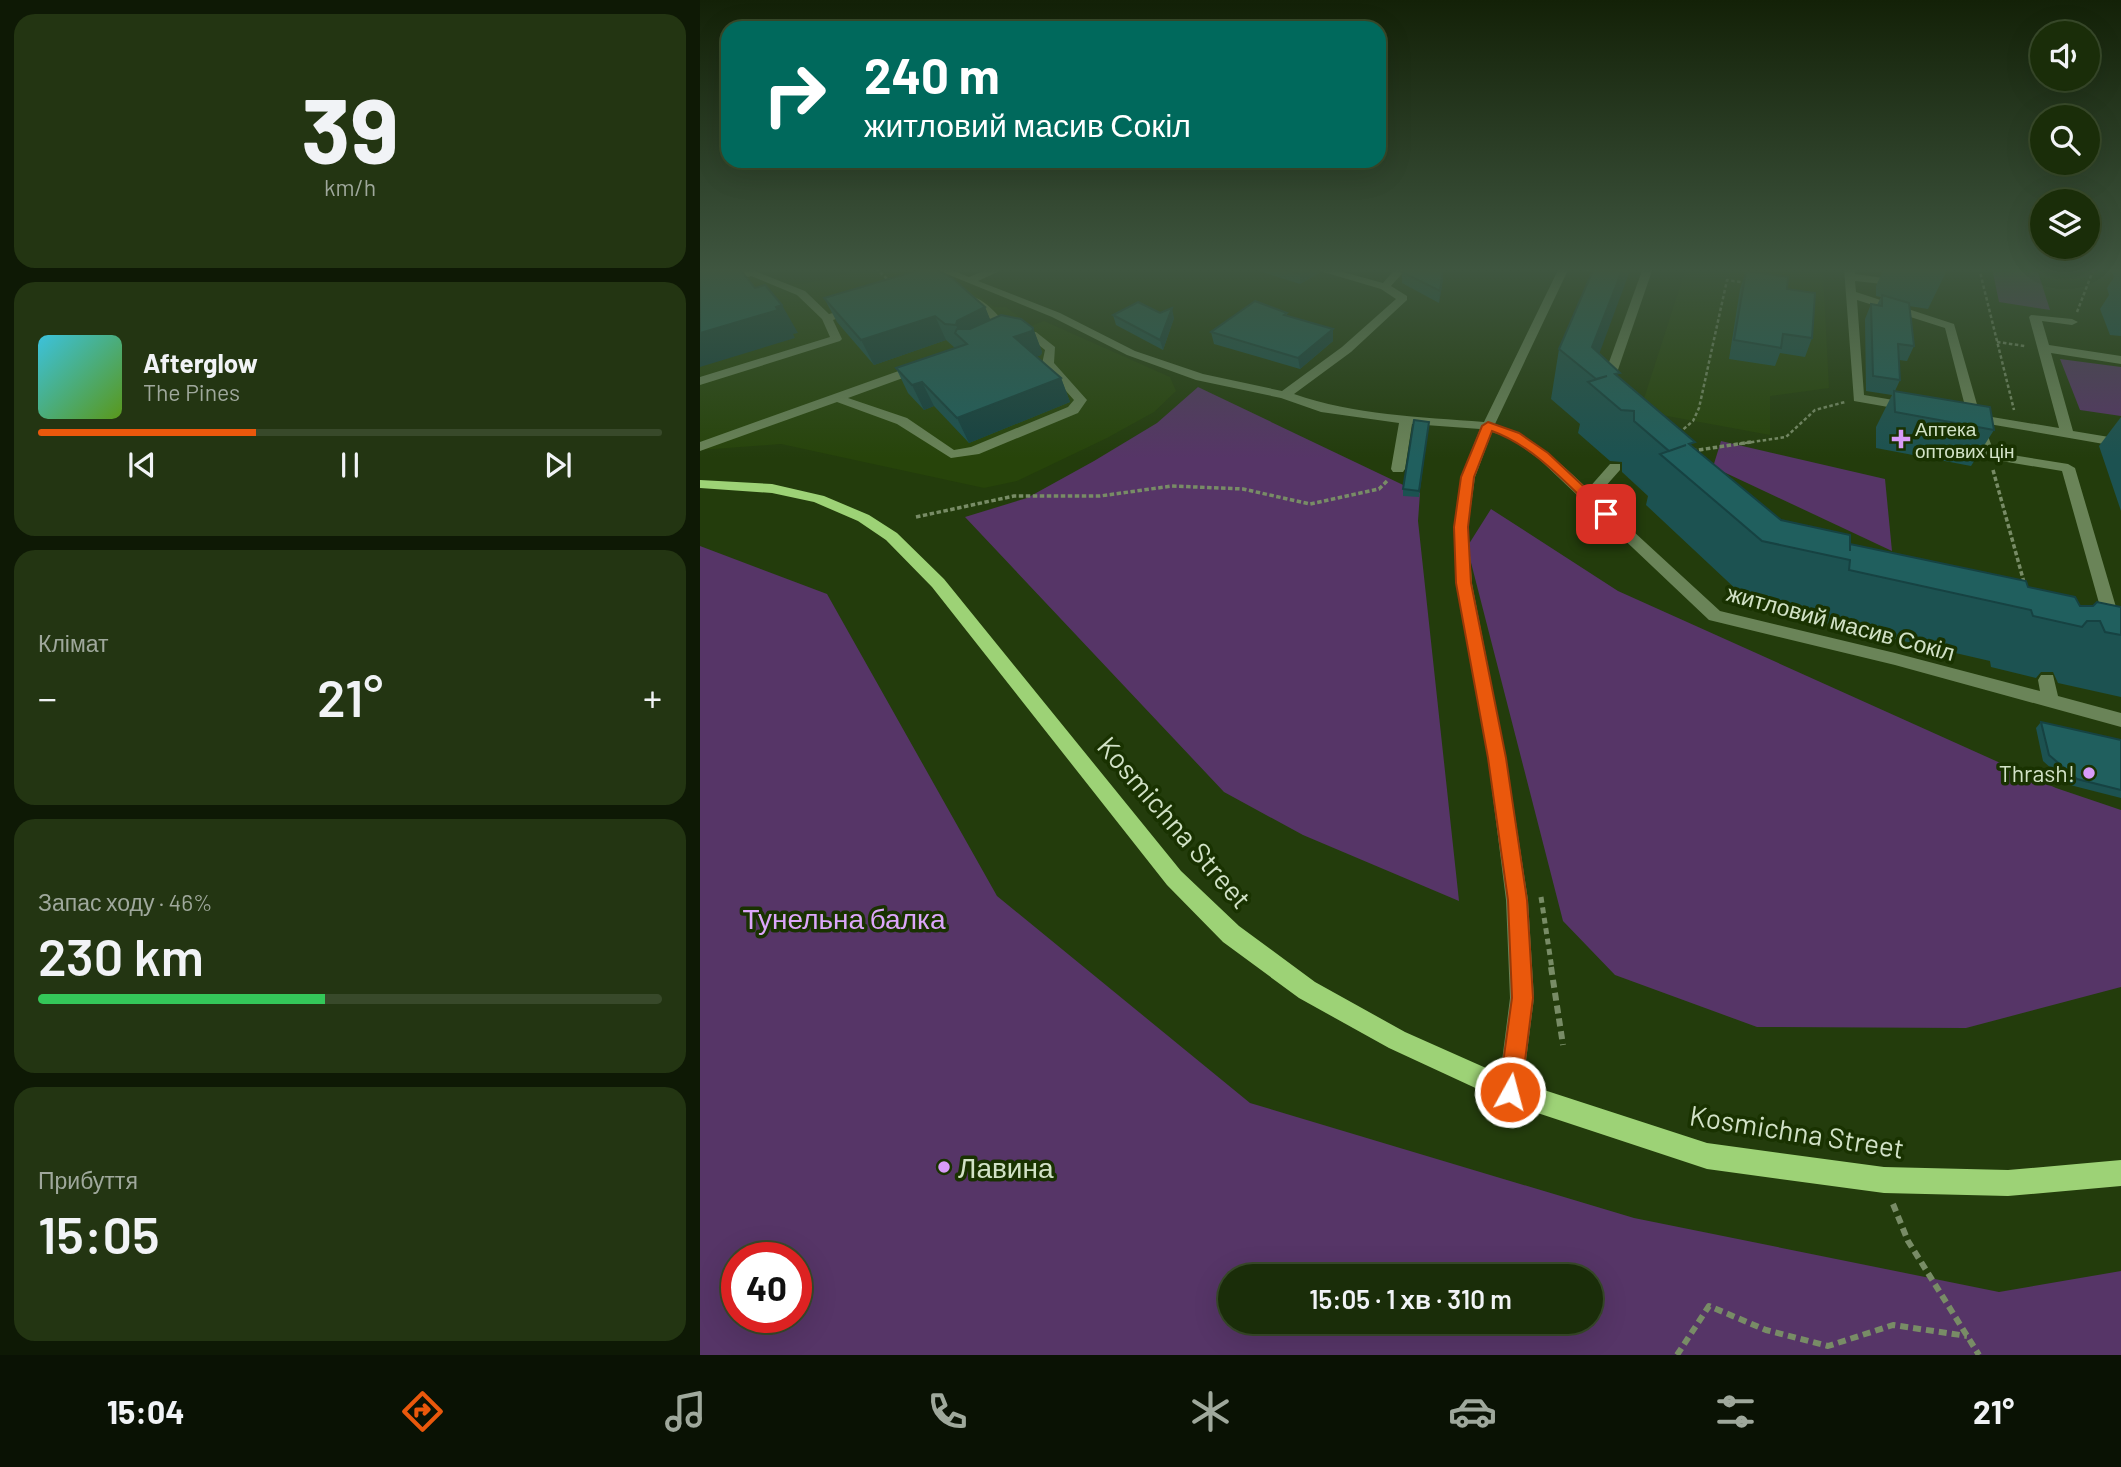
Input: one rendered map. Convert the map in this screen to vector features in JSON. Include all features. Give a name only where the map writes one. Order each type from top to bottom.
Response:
[{"type":"main road","name":"Kosmichna Street","points":[[700,484],[754,485],[802,494],[883,530],[937,583],[1174,878],[1231,934],[1307,990],[1397,1041],[1510,1092],[1707,1156],[1884,1180],[2008,1183],[2121,1173]]},
{"type":"street","points":[[700,381],[836,339],[833,331]]},
{"type":"street","name":"житловий масив Сокіл","points":[[1088,331],[1131,353],[1200,377],[1284,395],[1321,408],[1406,420],[1488,426],[1515,435],[1544,456],[1715,616],[1895,659],[2121,720]]},
{"type":"street","points":[[1284,395],[1333,361],[1369,331]]},
{"type":"street","points":[[1510,1092],[1522,998],[1517,900],[1497,758],[1464,583],[1461,527],[1468,477],[1488,426],[1534,331]]},
{"type":"street","points":[[1600,404],[1626,331]]},
{"type":"street","points":[[1853,331],[1858,398],[1922,409]]},
{"type":"street","points":[[1951,331],[1967,416],[1989,455],[2068,468],[2117,640],[2104,638]]},
{"type":"street","points":[[2039,331],[2067,434]]},
{"type":"street","points":[[835,397],[902,421],[951,454],[974,451],[1079,406],[1081,400],[1078,395],[1048,364],[1051,349],[1032,334],[1006,333],[992,340]]},
{"type":"street","points":[[2043,348],[2121,360]]},
{"type":"street","points":[[700,447],[936,362]]},
{"type":"street","points":[[1967,416],[2121,443]]},
{"type":"street","points":[[1398,469],[1406,420]]},
{"type":"street","points":[[1588,498],[1615,467]]},
{"type":"street","points":[[2047,680],[2050,701]]},
{"type":"path","points":[[1673,439],[1693,421],[1699,408],[1716,331]]},
{"type":"path","points":[[1994,331],[2018,426]]},
{"type":"path","points":[[1997,342],[2043,348]]},
{"type":"path","points":[[1679,453],[1786,437],[1815,410],[1858,398]]},
{"type":"path","points":[[1989,455],[2028,598]]},
{"type":"path","points":[[916,517],[1014,496],[1100,496],[1172,486],[1243,489],[1310,504],[1379,489],[1398,469]]},
{"type":"path","points":[[1540,890],[1563,1045]]},
{"type":"path","points":[[1884,1180],[1908,1241],[1979,1355]]},
{"type":"path","points":[[1677,1355],[1709,1306],[1766,1330],[1828,1346],[1893,1325],[1967,1336]]},
{"type":"shaded area","points":[[700,331],[1067,331],[1170,377],[1176,391],[1154,412],[1107,438],[1017,481],[984,488],[781,444],[700,450]]},
{"type":"shaded area","points":[[1666,331],[1826,331],[1829,388],[1770,396],[1770,435],[1640,411]]},
{"type":"green space","points":[[2060,359],[2121,367],[2121,416],[2080,410]]},
{"type":"green space","points":[[1198,387],[1420,493],[1418,521],[1459,901],[1303,835],[1224,792],[965,517],[1027,498],[1094,461],[1157,423]]},
{"type":"green space","points":[[1721,441],[1885,479],[1892,551],[1713,467]]},
{"type":"green space","points":[[1491,509],[1618,591],[2056,788],[2121,810],[2121,987],[1966,1028],[1757,1027],[1615,975],[1563,921],[1467,547]]},
{"type":"green space","name":"Тунельна балка","points":[[700,546],[827,594],[997,896],[1250,1103],[1634,1218],[1999,1292],[2121,1271],[2121,1355],[700,1355]]},
{"type":"building","points":[[853,331],[888,331],[861,340]]},
{"type":"building","points":[[1031,331],[1014,337],[1061,378],[957,418],[922,382],[912,385],[896,368],[967,344],[955,333]]},
{"type":"building","points":[[1144,331],[1163,331],[1160,340]]},
{"type":"building","points":[[1212,331],[1330,331],[1298,358]]},
{"type":"building","points":[[1567,331],[1598,331],[1592,347],[1620,373],[1615,374],[1695,442],[1689,444],[1781,520],[1850,535],[1850,544],[2026,581],[2028,587],[2075,597],[2080,606],[2093,606],[2097,602],[2121,607],[2121,635],[2105,632],[2100,621],[2087,621],[2082,627],[2033,616],[2031,610],[1849,570],[1850,560],[1762,541],[1660,454],[1669,451],[1634,421],[1634,411],[1621,410],[1588,382],[1607,376],[1596,379],[1559,349]]},
{"type":"building","points":[[1736,331],[1812,331],[1812,338],[1783,334],[1781,348],[1734,340]]},
{"type":"building","points":[[1872,331],[1912,331],[1914,346],[1898,344],[1900,380],[1873,376]]},
{"type":"building","points":[[1894,391],[1990,407],[1994,430],[1895,412]]},
{"type":"building","points":[[1414,420],[1429,422],[1419,491],[1403,489]]},
{"type":"building","name":"Thrash!","points":[[2041,722],[2121,740],[2121,790],[2077,779],[2049,755]]},
{"type":"place","name":"Аптека оптових цін","points":[[1901,439]]},
{"type":"place","name":"Thrash!","points":[[2089,773]]},
{"type":"place","name":"Лавина","points":[[944,1167]]},
{"type":"route","points":[[1510,1092],[1522,998],[1517,900],[1497,758],[1464,583],[1461,527],[1468,477],[1488,426],[1515,435],[1544,456],[1606,514]]}]
